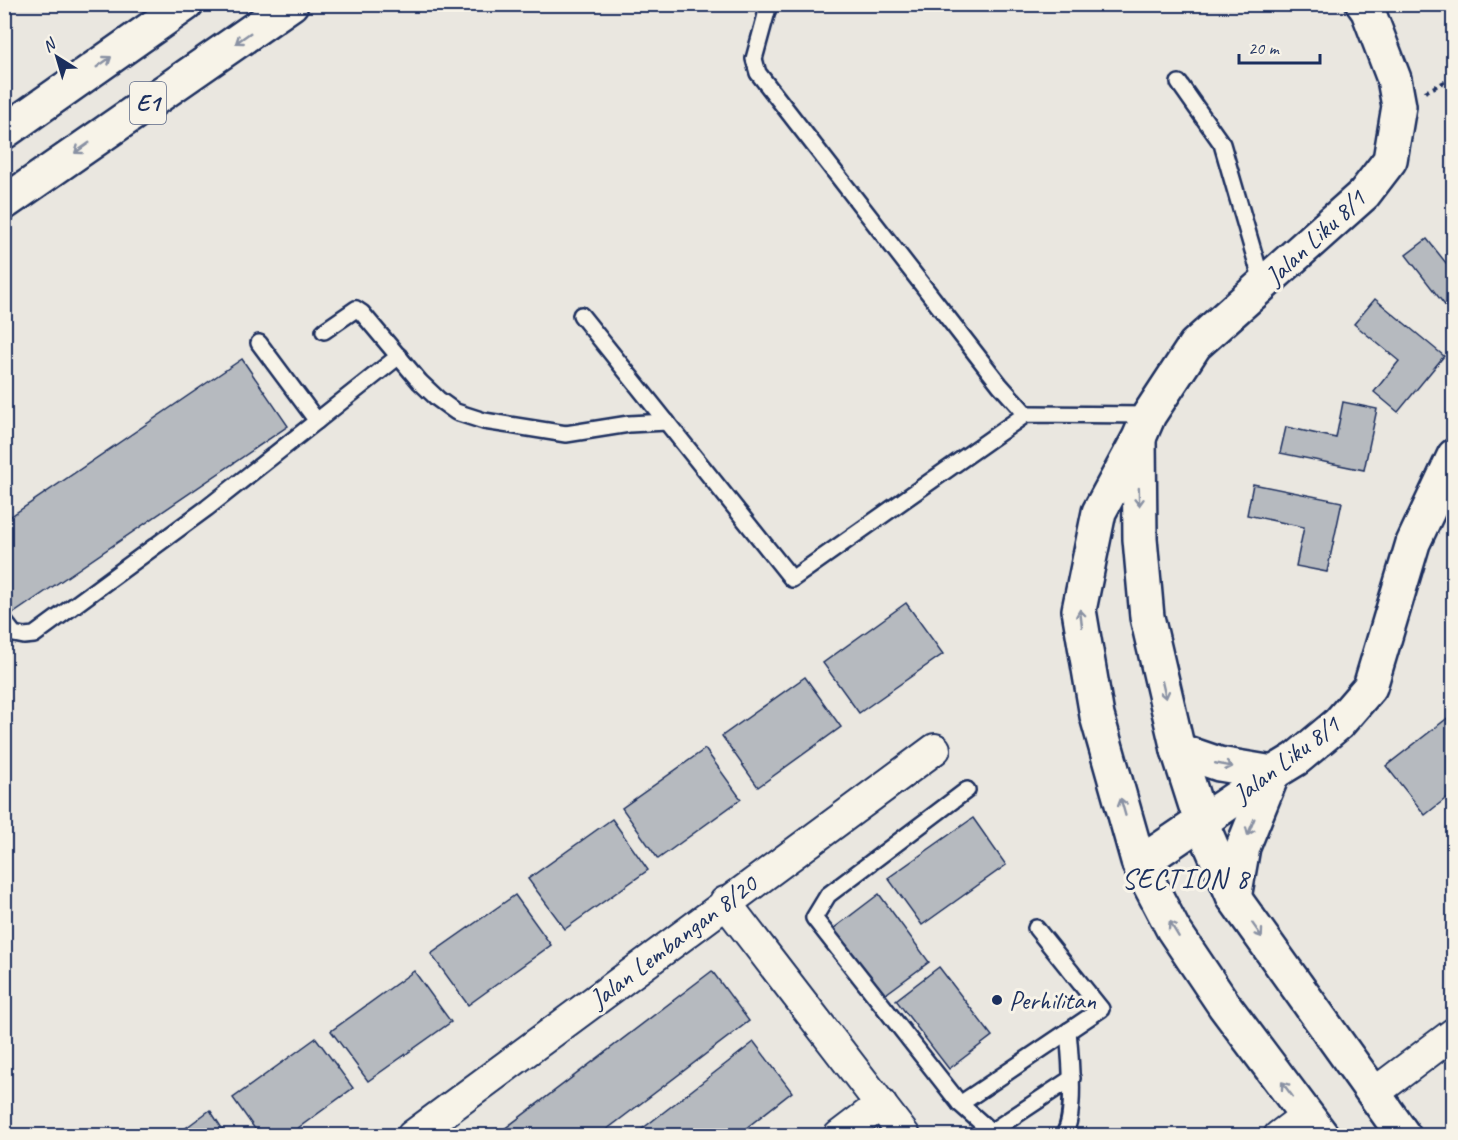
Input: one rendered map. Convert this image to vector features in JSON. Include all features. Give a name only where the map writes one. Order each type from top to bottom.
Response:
[{"type":"main road","name":"E1","points":[[4,132],[186,4]]},
{"type":"main road","name":"E1","points":[[4,203],[291,4]]},
{"type":"main road","name":"Jalan Liku 8/1","points":[[1314,1125],[1224,1005],[1180,938],[1139,864],[1097,716],[1079,610],[1099,512],[1144,426],[1195,345],[1364,194],[1390,160],[1399,106],[1394,78],[1368,11],[1363,4]]},
{"type":"main road","name":"Jalan Liku 8/1","points":[[1144,426],[1140,538],[1147,617],[1178,750],[1201,822],[1234,898],[1404,1136]]},
{"type":"main road","name":"Jalan Liku 8/1","points":[[1139,864],[1296,759],[1338,724],[1370,687],[1413,543],[1454,456]]},
{"type":"main road","points":[[1178,750],[1219,764],[1273,773],[1243,847],[1234,898]]},
{"type":"street","name":"Jalan Lembangan 8/20","points":[[412,1136],[725,902],[935,749]]},
{"type":"street","points":[[725,902],[906,1136]]},
{"type":"street","points":[[1373,1094],[1454,1033]]},
{"type":"street","points":[[839,1136],[881,1104]]},
{"type":"street","points":[[1279,1136],[1314,1125]]},
{"type":"lane","points":[[769,4],[754,59],[758,73],[1000,385],[1026,414]]},
{"type":"lane","points":[[1179,83],[1222,144],[1263,285]]},
{"type":"lane","points":[[324,331],[356,309],[438,399],[456,412],[484,421],[566,434],[629,424],[667,422]]},
{"type":"lane","points":[[581,315],[792,579],[1026,414],[1144,426]]},
{"type":"lane","points":[[259,343],[317,421]]},
{"type":"lane","points":[[4,621],[14,634],[24,636],[34,634],[207,508],[399,357]]},
{"type":"lane","points":[[967,790],[828,895],[814,918],[960,1104],[994,1133],[1072,1078]]},
{"type":"lane","points":[[960,1104],[1101,1009],[1036,928]]},
{"type":"lane","points":[[1062,1136],[1066,1132],[1069,1121],[1072,1078],[1068,1031]]},
{"type":"building","points":[[1427,239],[1454,273],[1454,317],[1406,255]]},
{"type":"building","points":[[1375,299],[1444,356],[1398,412],[1374,392],[1399,361],[1354,324]]},
{"type":"building","points":[[242,359],[288,426],[14,613],[4,599],[4,521]]},
{"type":"building","points":[[1343,402],[1377,409],[1364,470],[1280,453],[1286,427],[1336,438]]},
{"type":"building","points":[[1253,484],[1342,502],[1327,572],[1296,566],[1304,527],[1247,515]]},
{"type":"building","points":[[906,603],[943,654],[859,713],[823,663]]},
{"type":"building","points":[[805,677],[841,727],[758,787],[722,736]]},
{"type":"building","points":[[1454,713],[1454,792],[1425,815],[1386,766]]},
{"type":"building","points":[[705,749],[741,799],[658,859],[622,808]]},
{"type":"building","points":[[973,818],[1006,865],[922,925],[888,878]]},
{"type":"building","points":[[612,819],[648,870],[565,929],[528,879]]},
{"type":"building","points":[[879,894],[929,962],[883,996],[833,929]]},
{"type":"building","points":[[515,895],[551,945],[468,1005],[431,954]]},
{"type":"building","points":[[939,967],[992,1036],[949,1069],[896,1000]]},
{"type":"building","points":[[414,971],[451,1022],[368,1081],[331,1031]]},
{"type":"building","points":[[712,971],[749,1021],[598,1136],[495,1136]]},
{"type":"building","points":[[316,1038],[353,1088],[287,1136],[260,1136],[233,1098]]},
{"type":"building","points":[[754,1042],[792,1092],[736,1136],[633,1136]]},
{"type":"building","points":[[210,1110],[227,1136],[175,1136]]},
{"type":"place","name":"Perhilitan","points":[[997,1000]]},
{"type":"district","name":"SECTION 8","points":[[1186,878]]}]
